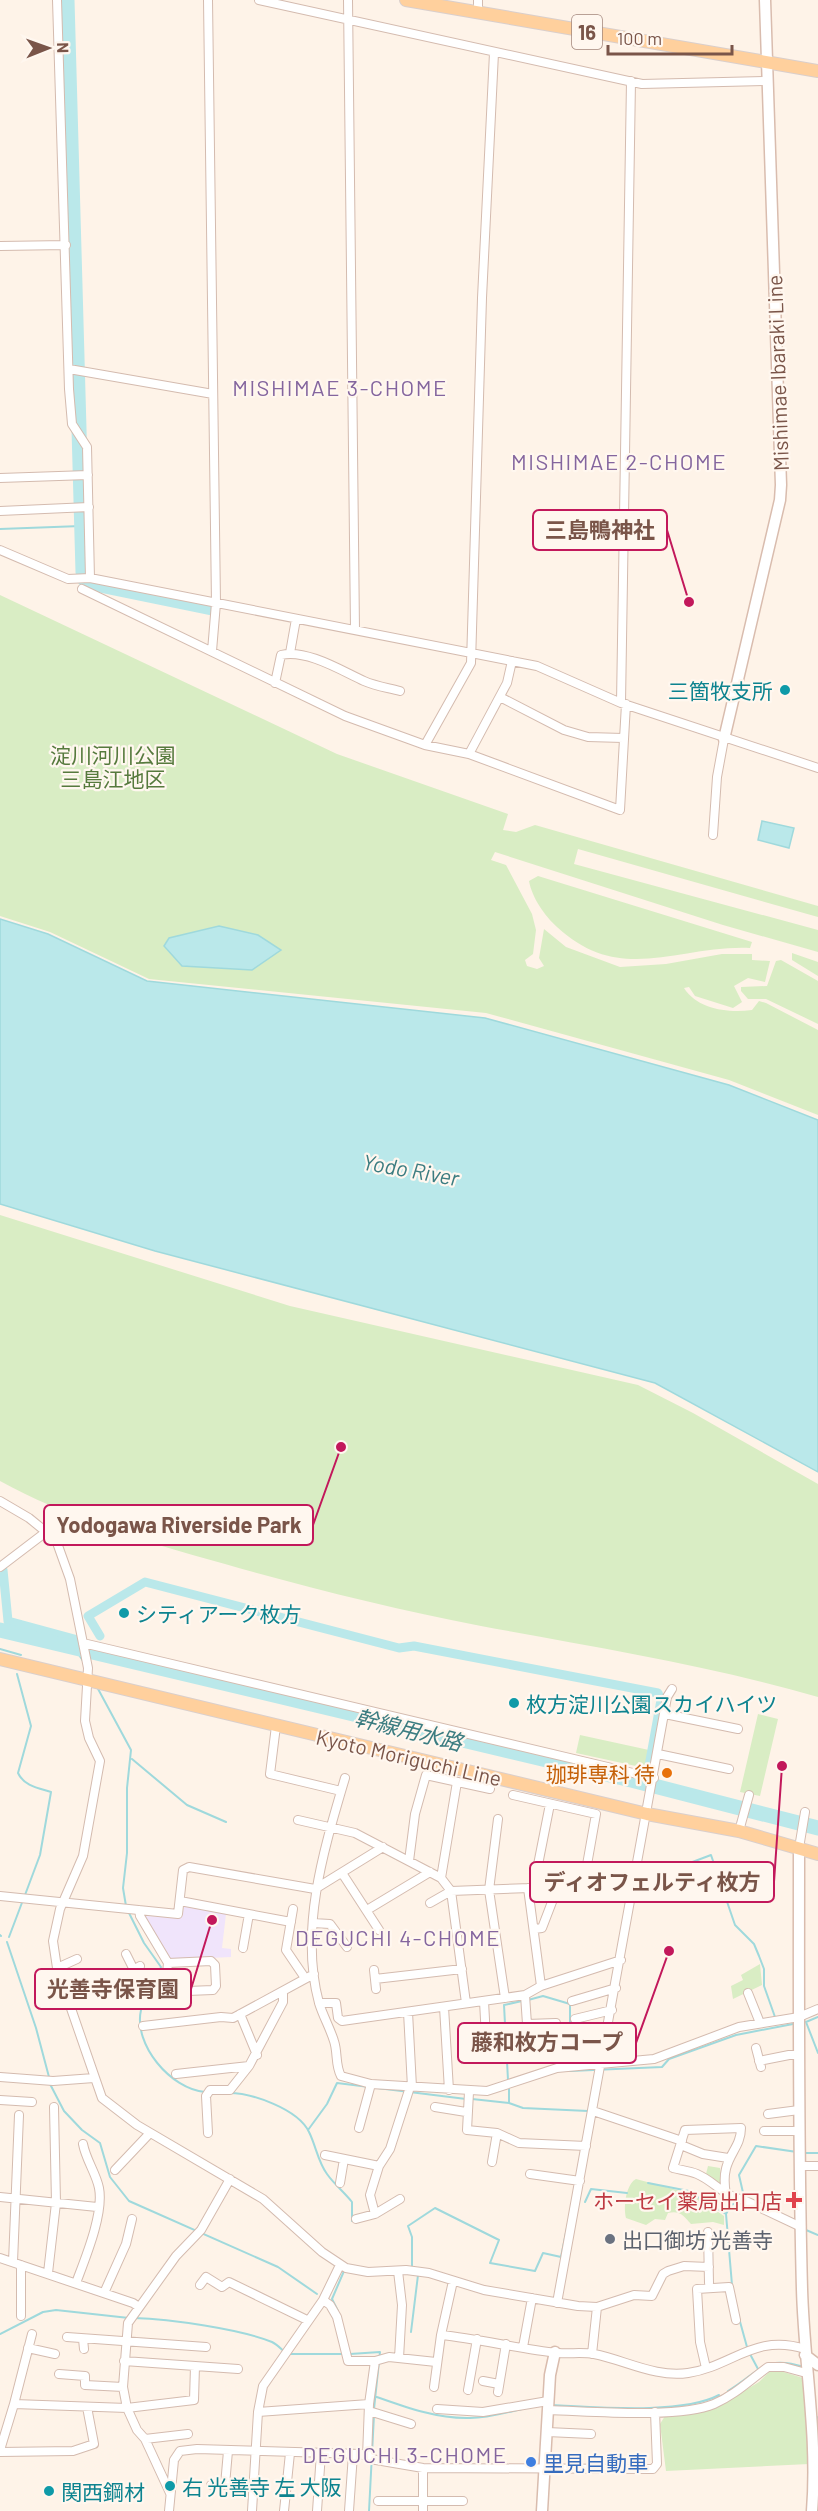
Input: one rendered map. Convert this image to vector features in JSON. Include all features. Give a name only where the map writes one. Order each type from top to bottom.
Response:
[{"type":"main road","name":"16","points":[[406,0],[478,6],[818,71]]},
{"type":"main road","name":"Kyoto Moriguchi Line","points":[[0,1659],[276,1726],[739,1829],[799,1846],[818,1854]]},
{"type":"street","points":[[57,0],[72,423],[87,447],[90,578]]},
{"type":"street","points":[[208,0],[216,603],[212,651]]},
{"type":"street","points":[[259,0],[642,84],[767,81]]},
{"type":"street","points":[[348,0],[355,630]]},
{"type":"street","name":"Mishimae Ibaraki Line","points":[[724,739],[780,500],[765,0]]},
{"type":"street","points":[[425,745],[471,663],[494,53]]},
{"type":"street","points":[[82,589],[345,716],[425,745],[469,754],[620,810],[624,704],[631,81]]},
{"type":"street","points":[[0,246],[66,245]]},
{"type":"street","points":[[69,369],[213,394]]},
{"type":"street","points":[[0,478],[88,475]]},
{"type":"street","points":[[0,510],[89,507]]},
{"type":"street","points":[[0,550],[68,579],[90,578],[537,666],[624,704],[685,722],[724,739],[818,768]]},
{"type":"street","points":[[290,653],[296,618]]},
{"type":"street","points":[[275,684],[281,655],[290,653],[325,664],[361,680],[400,691]]},
{"type":"street","points":[[469,754],[507,683],[512,661]]},
{"type":"street","points":[[500,697],[564,730],[588,737],[623,738]]},
{"type":"street","points":[[713,835],[717,777],[724,739]]},
{"type":"street","points":[[0,1501],[56,1540],[64,1561],[83,1643],[88,1680],[85,1721],[89,1738],[100,1761],[83,1857],[62,1904],[53,1933],[57,1968],[102,2098],[150,2133],[263,2199],[340,2265],[368,2272],[429,2273],[484,2290],[557,2303],[597,2307],[634,2295],[652,2296],[663,2274],[675,2268],[709,2267]]},
{"type":"street","points":[[1,1566],[46,1532]]},
{"type":"street","points":[[83,1643],[654,1778]]},
{"type":"street","points":[[557,2303],[665,1714],[672,1689]]},
{"type":"street","points":[[665,1714],[738,1729]]},
{"type":"street","points":[[276,1726],[270,1774],[341,1791]]},
{"type":"street","points":[[658,1755],[729,1770]]},
{"type":"street","points":[[409,1862],[416,1814],[426,1774],[489,1789]]},
{"type":"street","points":[[345,1778],[315,1889],[313,1923],[314,1974],[319,2003],[338,2053],[337,2068],[341,2076],[371,2084],[469,2092],[487,2091],[557,2068],[601,2067],[654,2059],[736,2028],[799,2017],[818,2009]]},
{"type":"street","points":[[441,1878],[457,1782]]},
{"type":"street","points":[[513,1795],[596,1814],[585,1876],[536,1877]]},
{"type":"street","points":[[739,1829],[749,1795]]},
{"type":"street","points":[[430,1903],[452,1891],[528,1888],[534,1885],[550,1804]]},
{"type":"street","points":[[805,1812],[799,1846],[799,2131],[806,2362],[816,2452],[812,2511]]},
{"type":"street","points":[[498,1819],[489,1890],[505,1998]]},
{"type":"street","points":[[298,1820],[355,1833],[441,1878],[452,1891],[466,2003]]},
{"type":"street","points":[[0,1896],[178,1914],[183,1870],[189,1867],[315,1889],[383,1847]]},
{"type":"street","points":[[367,1910],[430,1872]]},
{"type":"street","points":[[342,1873],[379,1930]]},
{"type":"street","points":[[534,1929],[542,1928],[562,1876]]},
{"type":"street","points":[[528,1888],[540,1986]]},
{"type":"street","points":[[180,1901],[291,1922]]},
{"type":"street","points":[[293,1908],[286,1950],[304,1978]]},
{"type":"street","points":[[131,1910],[140,1916],[168,1963],[167,1973],[159,1986],[162,1992],[213,1990],[216,1986],[215,1965],[211,1961],[168,1963]]},
{"type":"street","points":[[243,1948],[249,1914]]},
{"type":"street","points":[[313,1923],[330,1924],[347,1947]]},
{"type":"street","points":[[70,2001],[108,1979],[116,1980],[137,1968],[126,1954]]},
{"type":"street","points":[[57,1968],[77,1959]]},
{"type":"street","points":[[319,2003],[336,2003],[338,2018],[342,2021],[444,2007],[525,1995],[540,1986],[621,1960]]},
{"type":"street","points":[[375,1980],[462,1969]]},
{"type":"street","points":[[374,1970],[376,1989]]},
{"type":"street","points":[[143,2026],[221,2017],[233,2018],[314,1974]]},
{"type":"street","points":[[572,2001],[616,1988]]},
{"type":"street","points":[[208,2133],[206,2096],[210,2090],[230,2090],[249,2066],[257,2055],[283,2002],[283,1991]]},
{"type":"street","points":[[748,1993],[760,2023]]},
{"type":"street","points":[[525,1995],[527,2024],[556,2023]]},
{"type":"street","points":[[484,2001],[486,2038]]},
{"type":"street","points":[[444,2007],[449,2090]]},
{"type":"street","points":[[574,2019],[612,2010]]},
{"type":"street","points":[[375,2214],[370,2195],[378,2166],[390,2150],[411,2087],[408,2012]]},
{"type":"street","points":[[240,2014],[257,2055]]},
{"type":"street","points":[[756,2048],[760,2064],[789,2055],[800,2055]]},
{"type":"street","points":[[176,2074],[249,2066]]},
{"type":"street","points":[[0,2077],[52,2081],[94,2078]]},
{"type":"street","points":[[359,2128],[371,2084]]},
{"type":"street","points":[[469,2092],[466,2112],[467,2130],[497,2133],[519,2143],[586,2146]]},
{"type":"street","points":[[0,2100],[32,2102]]},
{"type":"street","points":[[48,2273],[56,2202],[54,2107]]},
{"type":"street","points":[[435,2108],[466,2112]]},
{"type":"street","points":[[768,2114],[800,2110]]},
{"type":"street","points":[[593,2111],[681,2143],[704,2154],[728,2158]]},
{"type":"street","points":[[20,2115],[15,2199],[21,2316]]},
{"type":"street","points":[[726,2194],[724,2170],[741,2134],[741,2128],[685,2130],[674,2168],[698,2175],[726,2194],[801,2227]]},
{"type":"street","points":[[765,2131],[799,2131]]},
{"type":"street","points":[[115,2170],[150,2133]]},
{"type":"street","points":[[492,2162],[497,2133]]},
{"type":"street","points":[[76,2283],[91,2245],[99,2189],[85,2157],[83,2144]]},
{"type":"street","points":[[326,2155],[378,2166]]},
{"type":"street","points":[[340,2183],[344,2159]]},
{"type":"street","points":[[800,2166],[818,2166]]},
{"type":"street","points":[[530,2174],[580,2181]]},
{"type":"street","points":[[171,2495],[146,2439],[137,2430],[127,2408],[123,2387],[125,2342],[134,2314],[176,2256],[201,2230],[230,2179]]},
{"type":"street","points":[[0,2198],[97,2207]]},
{"type":"street","points":[[356,2219],[375,2214],[400,2199]]},
{"type":"street","points":[[104,2293],[126,2244],[132,2219]]},
{"type":"street","points":[[708,2232],[710,2283]]},
{"type":"street","points":[[0,2258],[133,2303],[134,2314]]},
{"type":"street","points":[[252,2511],[258,2412],[263,2386],[281,2356],[323,2300],[340,2265]]},
{"type":"street","points":[[398,2271],[402,2305],[399,2358]]},
{"type":"street","points":[[200,2285],[206,2277],[222,2287],[229,2282],[307,2320]]},
{"type":"street","points":[[434,2387],[436,2362],[453,2281]]},
{"type":"street","points":[[706,2368],[700,2342],[697,2289],[729,2287],[736,2320]]},
{"type":"street","points":[[523,2347],[532,2298]]},
{"type":"street","points":[[323,2300],[330,2305],[337,2317],[348,2361],[375,2361],[389,2357],[436,2362]]},
{"type":"street","points":[[592,2354],[597,2307]]},
{"type":"street","points":[[32,2334],[0,2451],[73,2451],[94,2444],[87,2407]]},
{"type":"street","points":[[441,2335],[555,2352],[592,2354],[657,2372],[687,2373],[706,2368],[754,2347],[782,2343],[806,2362],[818,2365]]},
{"type":"street","points":[[67,2337],[206,2347]]},
{"type":"street","points":[[83,2339],[84,2349]]},
{"type":"street","points":[[467,2385],[477,2339]]},
{"type":"street","points":[[483,2381],[499,2388],[506,2344]]},
{"type":"street","points":[[28,2349],[55,2354]]},
{"type":"street","points":[[542,2511],[548,2406],[552,2360],[555,2352]]},
{"type":"street","points":[[124,2361],[238,2369]]},
{"type":"street","points":[[367,2457],[375,2361]]},
{"type":"street","points":[[437,2409],[483,2412],[548,2406],[655,2412],[714,2404],[749,2384],[768,2367],[784,2367],[806,2362]]},
{"type":"street","points":[[14,2403],[127,2408],[194,2400],[195,2366]]},
{"type":"street","points":[[59,2374],[86,2376],[86,2385],[123,2387]]},
{"type":"street","points":[[258,2412],[371,2410],[411,2424]]},
{"type":"street","points":[[169,2511],[174,2460],[180,2451],[256,2450],[353,2454],[423,2468],[653,2469],[657,2464],[655,2412]]},
{"type":"street","points":[[547,2432],[591,2434]]},
{"type":"street","points":[[146,2439],[188,2434]]},
{"type":"street","points":[[211,2485],[229,2486],[228,2451]]},
{"type":"street","points":[[284,2511],[290,2453]]},
{"type":"street","points":[[317,2511],[321,2453]]},
{"type":"street","points":[[349,2511],[353,2454]]},
{"type":"street","points":[[423,2468],[423,2511]]},
{"type":"street","points":[[378,2501],[463,2501]]},
{"type":"shaded area","points":[[184,1906],[226,1914],[222,1948],[231,1949],[231,1957],[169,1960],[143,1916],[182,1917]]},
{"type":"green space","name":"淀川河川公園 三島江地区","points":[[0,595],[337,754],[508,814],[503,830],[516,832],[535,825],[818,906],[818,917],[578,849],[574,864],[818,930],[818,952],[723,925],[495,852],[491,860],[506,865],[532,914],[536,930],[533,954],[525,960],[527,966],[537,969],[544,966],[539,958],[544,929],[566,947],[620,967],[666,964],[722,954],[752,954],[752,960],[770,961],[765,982],[748,978],[734,986],[742,1002],[733,1008],[695,996],[689,987],[684,988],[697,1001],[724,1010],[752,1010],[759,1001],[766,1003],[818,1030],[818,1115],[729,1080],[486,1013],[149,979],[50,932],[0,916]],"holes":[[[219,926],[252,970],[182,966],[164,946],[169,938]]]},
{"type":"green space","points":[[538,876],[752,942],[750,948],[650,958],[627,959],[604,955],[581,945],[548,918],[536,900],[529,881]]},
{"type":"green space","points":[[792,953],[818,962],[818,976],[792,960]]},
{"type":"green space","points":[[781,960],[818,981],[818,1024],[766,999],[748,999],[741,991],[741,987],[767,986],[776,961]]},
{"type":"green space","points":[[0,1215],[290,1306],[638,1385],[693,1413],[818,1484],[818,1697],[735,1675],[481,1626],[288,1581],[167,1548],[110,1529],[54,1507],[0,1481]]},
{"type":"green space","points":[[758,1714],[778,1719],[760,1796],[740,1792]]},
{"type":"green space","points":[[580,1735],[649,1750],[645,1768],[576,1753]]},
{"type":"green space","points":[[760,1964],[762,1985],[733,1999],[731,1986],[743,1980],[741,1975]]},
{"type":"green space","points":[[708,2166],[720,2168],[722,2183],[715,2183],[706,2174]]},
{"type":"green space","points":[[636,2179],[692,2194],[724,2216],[724,2225],[713,2222],[691,2224],[684,2216],[676,2212],[668,2213],[665,2220],[655,2219],[646,2225],[626,2218],[626,2196]]},
{"type":"green space","points":[[777,2370],[803,2378],[809,2464],[666,2471],[660,2424],[665,2416],[715,2408],[759,2382],[770,2371]]},
{"type":"water","points":[[762,821],[794,828],[789,848],[758,840]]},
{"type":"water","name":"Yodo River","points":[[0,919],[48,934],[147,981],[485,1018],[729,1085],[818,1120],[818,1472],[655,1383],[155,1251],[0,1204]]},
{"type":"water","points":[[219,926],[258,935],[281,950],[252,970],[182,966],[164,946],[169,938]]},
{"type":"waterway","points":[[67,0],[83,572],[85,580],[90,583],[212,608]]},
{"type":"waterway","points":[[0,529],[81,526]]},
{"type":"waterway","points":[[0,1567],[3,1570],[8,1621],[78,1640],[76,1650]]},
{"type":"waterway","points":[[100,1636],[88,1616],[145,1582],[399,1648],[414,1646],[658,1693],[661,1700],[649,1766]]},
{"type":"waterway","name":"幹線用水路","points":[[0,1630],[631,1780],[818,1828]]},
{"type":"waterway","points":[[0,1649],[21,1655]]},
{"type":"waterway","points":[[76,1650],[83,1661]]},
{"type":"waterway","points":[[17,1674],[31,1726],[18,1773],[28,1784],[51,1792],[40,1855],[25,1895]]},
{"type":"waterway","points":[[97,1687],[131,1750],[127,1788],[127,1853],[123,1888],[126,1906]]},
{"type":"waterway","points":[[132,1759],[187,1805],[226,1822]]},
{"type":"waterway","points":[[642,1881],[711,1855],[735,1925],[754,1944],[759,1956],[764,1969],[764,1986],[775,2017]]},
{"type":"waterway","points":[[568,1880],[628,1883]]},
{"type":"waterway","points":[[9,1937],[23,1900]]},
{"type":"waterway","points":[[128,1911],[144,1943],[161,1967],[141,2010],[140,2023],[143,2037],[157,2063],[168,2074],[192,2089],[205,2092]]},
{"type":"waterway","points":[[7,1942],[36,2028],[49,2077]]},
{"type":"waterway","points":[[528,2000],[543,1996],[570,2004],[570,2062]]},
{"type":"waterway","points":[[508,2080],[504,2005],[522,2001]]},
{"type":"waterway","points":[[818,2017],[806,2022],[818,2053]]},
{"type":"waterway","points":[[570,2071],[662,2067],[669,2059],[736,2035],[793,2024]]},
{"type":"waterway","points":[[308,2130],[327,2104],[337,2083],[466,2099]]},
{"type":"waterway","points":[[50,2084],[64,2111],[82,2130],[100,2143],[110,2177],[129,2201],[278,2267],[317,2294]]},
{"type":"waterway","points":[[509,2089],[509,2103]]},
{"type":"waterway","points":[[229,2093],[250,2096],[274,2104],[295,2116],[303,2124],[309,2132],[324,2169],[352,2202],[352,2221]]},
{"type":"waterway","points":[[472,2099],[509,2103],[523,2108],[588,2111]]},
{"type":"waterway","points":[[744,2197],[739,2175],[756,2146],[797,2152]]},
{"type":"waterway","points":[[803,2153],[818,2153]]},
{"type":"waterway","points":[[648,2183],[694,2192],[696,2196],[726,2214],[731,2205],[739,2202]]},
{"type":"waterway","points":[[585,2202],[591,2189],[627,2193]]},
{"type":"waterway","points":[[412,2268],[412,2237],[408,2226],[435,2208],[499,2240],[490,2263],[535,2271],[543,2253],[561,2257],[568,2223]]},
{"type":"waterway","points":[[726,2214],[732,2285]]},
{"type":"waterway","points":[[806,2230],[818,2235]]},
{"type":"waterway","points":[[338,2311],[332,2299],[344,2271]]},
{"type":"waterway","points":[[411,2332],[418,2275]]},
{"type":"waterway","points":[[0,2334],[43,2312],[56,2310],[129,2318]]},
{"type":"waterway","points":[[134,2318],[166,2320],[242,2333],[272,2342],[287,2354],[344,2354]]},
{"type":"waterway","points":[[739,2318],[747,2347]]},
{"type":"waterway","points":[[350,2354],[380,2352],[374,2409]]},
{"type":"waterway","points":[[750,2354],[758,2369]]},
{"type":"waterway","points":[[728,2391],[770,2364],[804,2367]]},
{"type":"waterway","points":[[552,2405],[614,2408],[661,2407],[703,2401],[719,2395]]},
{"type":"waterway","points":[[374,2396],[421,2412],[445,2417],[484,2417],[526,2408]]},
{"type":"waterway","points":[[369,2511],[374,2415]]},
{"type":"place","name":"三島鴨神社","points":[[689,602]]},
{"type":"place","name":"三箇牧支所","points":[[785,690]]},
{"type":"place","name":"Yodogawa Riverside Park","points":[[341,1447]]},
{"type":"place","name":"シティアーク枚方","points":[[124,1613]]},
{"type":"place","name":"枚方淀川公園スカイハイツ","points":[[514,1703]]},
{"type":"place","name":"ディオフェルティ枚方","points":[[782,1766]]},
{"type":"place","name":"珈琲専科 待","points":[[667,1773]]},
{"type":"place","name":"光善寺保育園","points":[[212,1920]]},
{"type":"place","name":"藤和枚方コープ","points":[[669,1951]]},
{"type":"place","name":"ホーセイ薬局出口店","points":[[794,2200]]},
{"type":"place","name":"出口御坊 光善寺","points":[[610,2239]]},
{"type":"place","name":"里見自動車","points":[[531,2462]]},
{"type":"place","name":"右 光善寺 左 大阪","points":[[170,2486]]},
{"type":"place","name":"関西鋼材","points":[[49,2491]]},
{"type":"district","name":"MISHIMAE 3-CHOME","points":[[340,387]]},
{"type":"district","name":"MISHIMAE 2-CHOME","points":[[619,461]]},
{"type":"district","name":"DEGUCHI 4-CHOME","points":[[398,1937]]},
{"type":"district","name":"DEGUCHI 3-CHOME","points":[[405,2454]]}]
